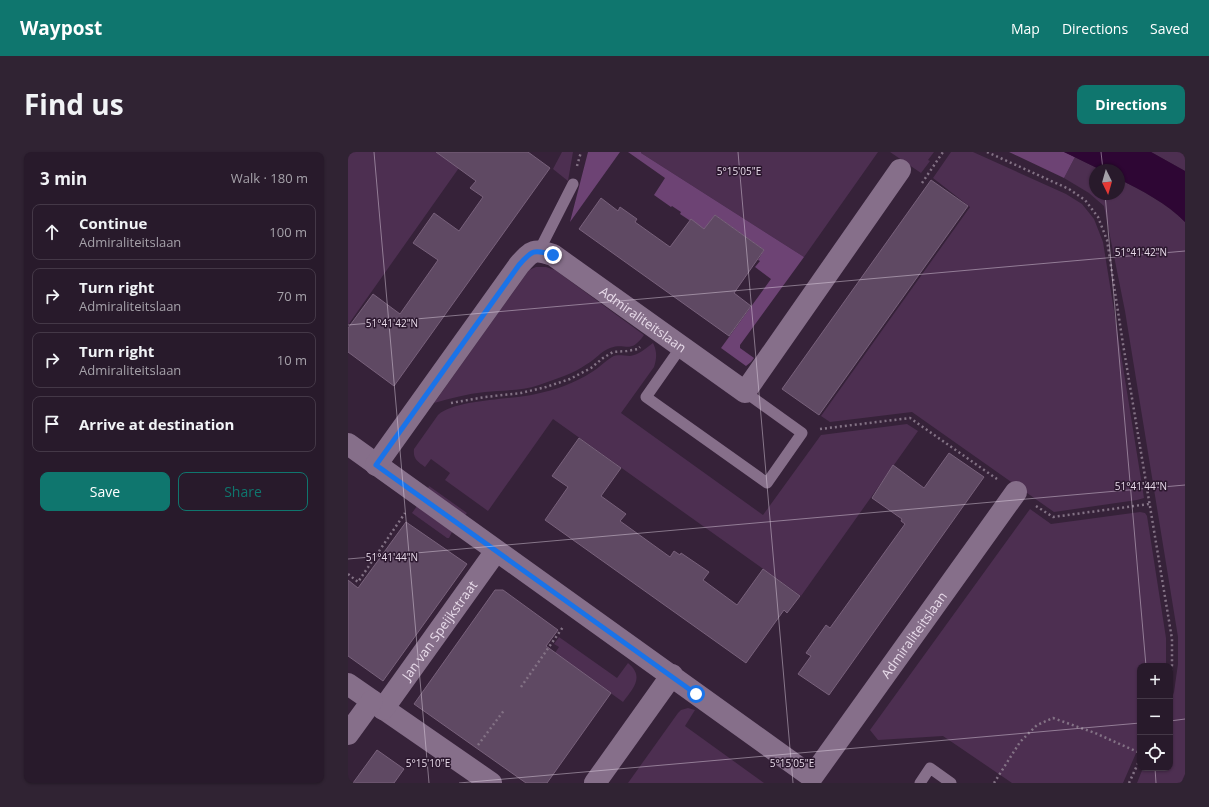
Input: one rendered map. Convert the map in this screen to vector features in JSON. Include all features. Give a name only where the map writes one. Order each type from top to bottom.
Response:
[{"type":"street","points":[[745,392],[900,170]]},
{"type":"street","points":[[376,465],[519,265],[529,253],[540,251]]},
{"type":"street","name":"Admiraliteitslaan","points":[[540,251],[553,255],[745,392]]},
{"type":"street","name":"Admiraliteitslaan","points":[[348,444],[816,780],[1016,492]]},
{"type":"street","name":"Jan van Speijkstraat","points":[[348,734],[378,705],[496,551]]},
{"type":"street","points":[[595,783],[672,676]]},
{"type":"street","points":[[348,684],[491,783]]},
{"type":"lane","points":[[540,251],[573,184]]},
{"type":"lane","points":[[681,347],[646,397],[767,483],[802,433],[745,392]]},
{"type":"lane","points":[[920,783],[930,768],[951,783]]},
{"type":"path","points":[[988,152],[1069,189],[1085,200],[1098,217],[1107,240],[1172,639],[1172,663]]},
{"type":"path","points":[[445,405],[485,396],[521,393],[564,381],[591,368],[613,352],[638,349],[646,342],[655,329]]},
{"type":"path","points":[[802,433],[828,428],[910,418],[1053,518],[1149,504]]},
{"type":"path","points":[[348,574],[358,582],[418,495]]},
{"type":"path","points":[[521,687],[576,608]]},
{"type":"path","points":[[994,783],[1020,742],[1037,725],[1053,718],[1096,733],[1137,752]]},
{"type":"path","points":[[1129,783],[1137,766]]},
{"type":"shaded area","points":[[348,152],[445,152],[461,165],[348,325]]},
{"type":"shaded area","points":[[562,152],[573,152],[568,181],[553,169]]},
{"type":"shaded area","points":[[588,152],[620,152],[570,222]]},
{"type":"shaded area","points":[[628,152],[641,152],[804,257],[740,345],[740,348],[754,358],[746,366],[721,348],[771,279],[755,267],[760,261],[758,260],[764,250],[715,215],[704,230],[680,214],[681,212],[654,195],[665,178]]},
{"type":"shaded area","points":[[641,152],[878,152],[804,257]]},
{"type":"shaded area","points":[[890,152],[934,152],[928,160],[930,161],[921,173]]},
{"type":"shaded area","points":[[951,152],[973,152],[1066,194],[1082,204],[1094,219],[1103,242],[1144,498],[1054,512],[912,412],[830,422],[821,416],[970,207],[933,178]]},
{"type":"shaded area","points":[[1009,152],[1064,152],[1075,157],[1064,178]]},
{"type":"shaded area","points":[[1064,152],[1151,152],[1185,171],[1185,222],[1162,203],[1125,182],[1125,164],[1089,164]]},
{"type":"shaded area","points":[[1151,152],[1185,152],[1185,171]]},
{"type":"shaded area","points":[[1075,157],[1089,164],[1089,193],[1064,178]]},
{"type":"shaded area","points":[[1125,182],[1162,203],[1185,222],[1185,774],[1181,783],[1137,783],[1142,771],[1173,771],[1173,695],[1178,664],[1178,637],[1125,311],[1104,206],[1097,200],[1125,200]]},
{"type":"shaded area","points":[[536,267],[546,267],[555,270],[644,335],[635,345],[610,348],[576,371],[533,387],[472,394],[434,403],[529,270]]},
{"type":"shaded area","points":[[653,343],[656,355],[654,367],[621,413],[763,515],[821,435],[907,424],[918,431],[801,596],[553,419],[488,511],[445,480],[450,473],[431,459],[425,467],[415,458],[414,449],[438,415],[446,410],[470,403],[525,396],[558,388],[585,376],[614,356],[630,356],[636,354]]},
{"type":"shaded area","points":[[429,486],[467,513],[461,520],[426,493]]},
{"type":"shaded area","points":[[417,506],[452,532],[449,538],[412,513]]},
{"type":"shaded area","points":[[1030,509],[1051,524],[1140,512],[1145,513],[1147,516],[1166,638],[1166,663],[1137,663],[1137,751],[1123,783],[1012,783],[943,736],[878,740],[870,730]]},
{"type":"shaded area","points":[[559,637],[617,678],[628,663],[633,668],[636,673],[636,682],[623,702],[555,653],[559,647],[554,644]]},
{"type":"shaded area","points":[[688,708],[695,710],[685,726],[764,783],[628,783],[678,713],[681,710]]},
{"type":"building","points":[[436,152],[528,152],[550,168],[394,386],[348,352],[348,328],[373,294],[400,314],[438,260],[413,243],[434,213],[459,231],[483,197],[470,188],[476,181]]},
{"type":"building","points":[[931,180],[968,206],[819,415],[782,389]]},
{"type":"building","points":[[601,198],[618,211],[620,207],[637,219],[635,222],[670,247],[691,219],[704,229],[715,215],[764,250],[734,293],[751,306],[729,336],[579,229]]},
{"type":"building","points":[[579,438],[621,468],[601,496],[626,514],[620,521],[670,557],[674,551],[680,555],[681,553],[709,572],[703,580],[737,605],[763,569],[800,596],[787,613],[784,610],[746,663],[545,520],[568,487],[552,476]]},
{"type":"building","points":[[949,453],[984,477],[829,695],[798,674],[811,656],[806,653],[826,625],[830,628],[905,524],[901,521],[902,519],[872,498],[893,465],[924,488]]},
{"type":"building","points":[[406,522],[467,564],[383,681],[348,656],[348,580],[358,588]]},
{"type":"building","points":[[495,590],[503,590],[558,630],[546,646],[611,693],[547,783],[526,783],[414,704]]},
{"type":"building","points":[[377,750],[404,769],[394,783],[353,783]]},
{"type":"route","points":[[553,255],[540,251],[529,253],[376,465],[696,694]]}]
